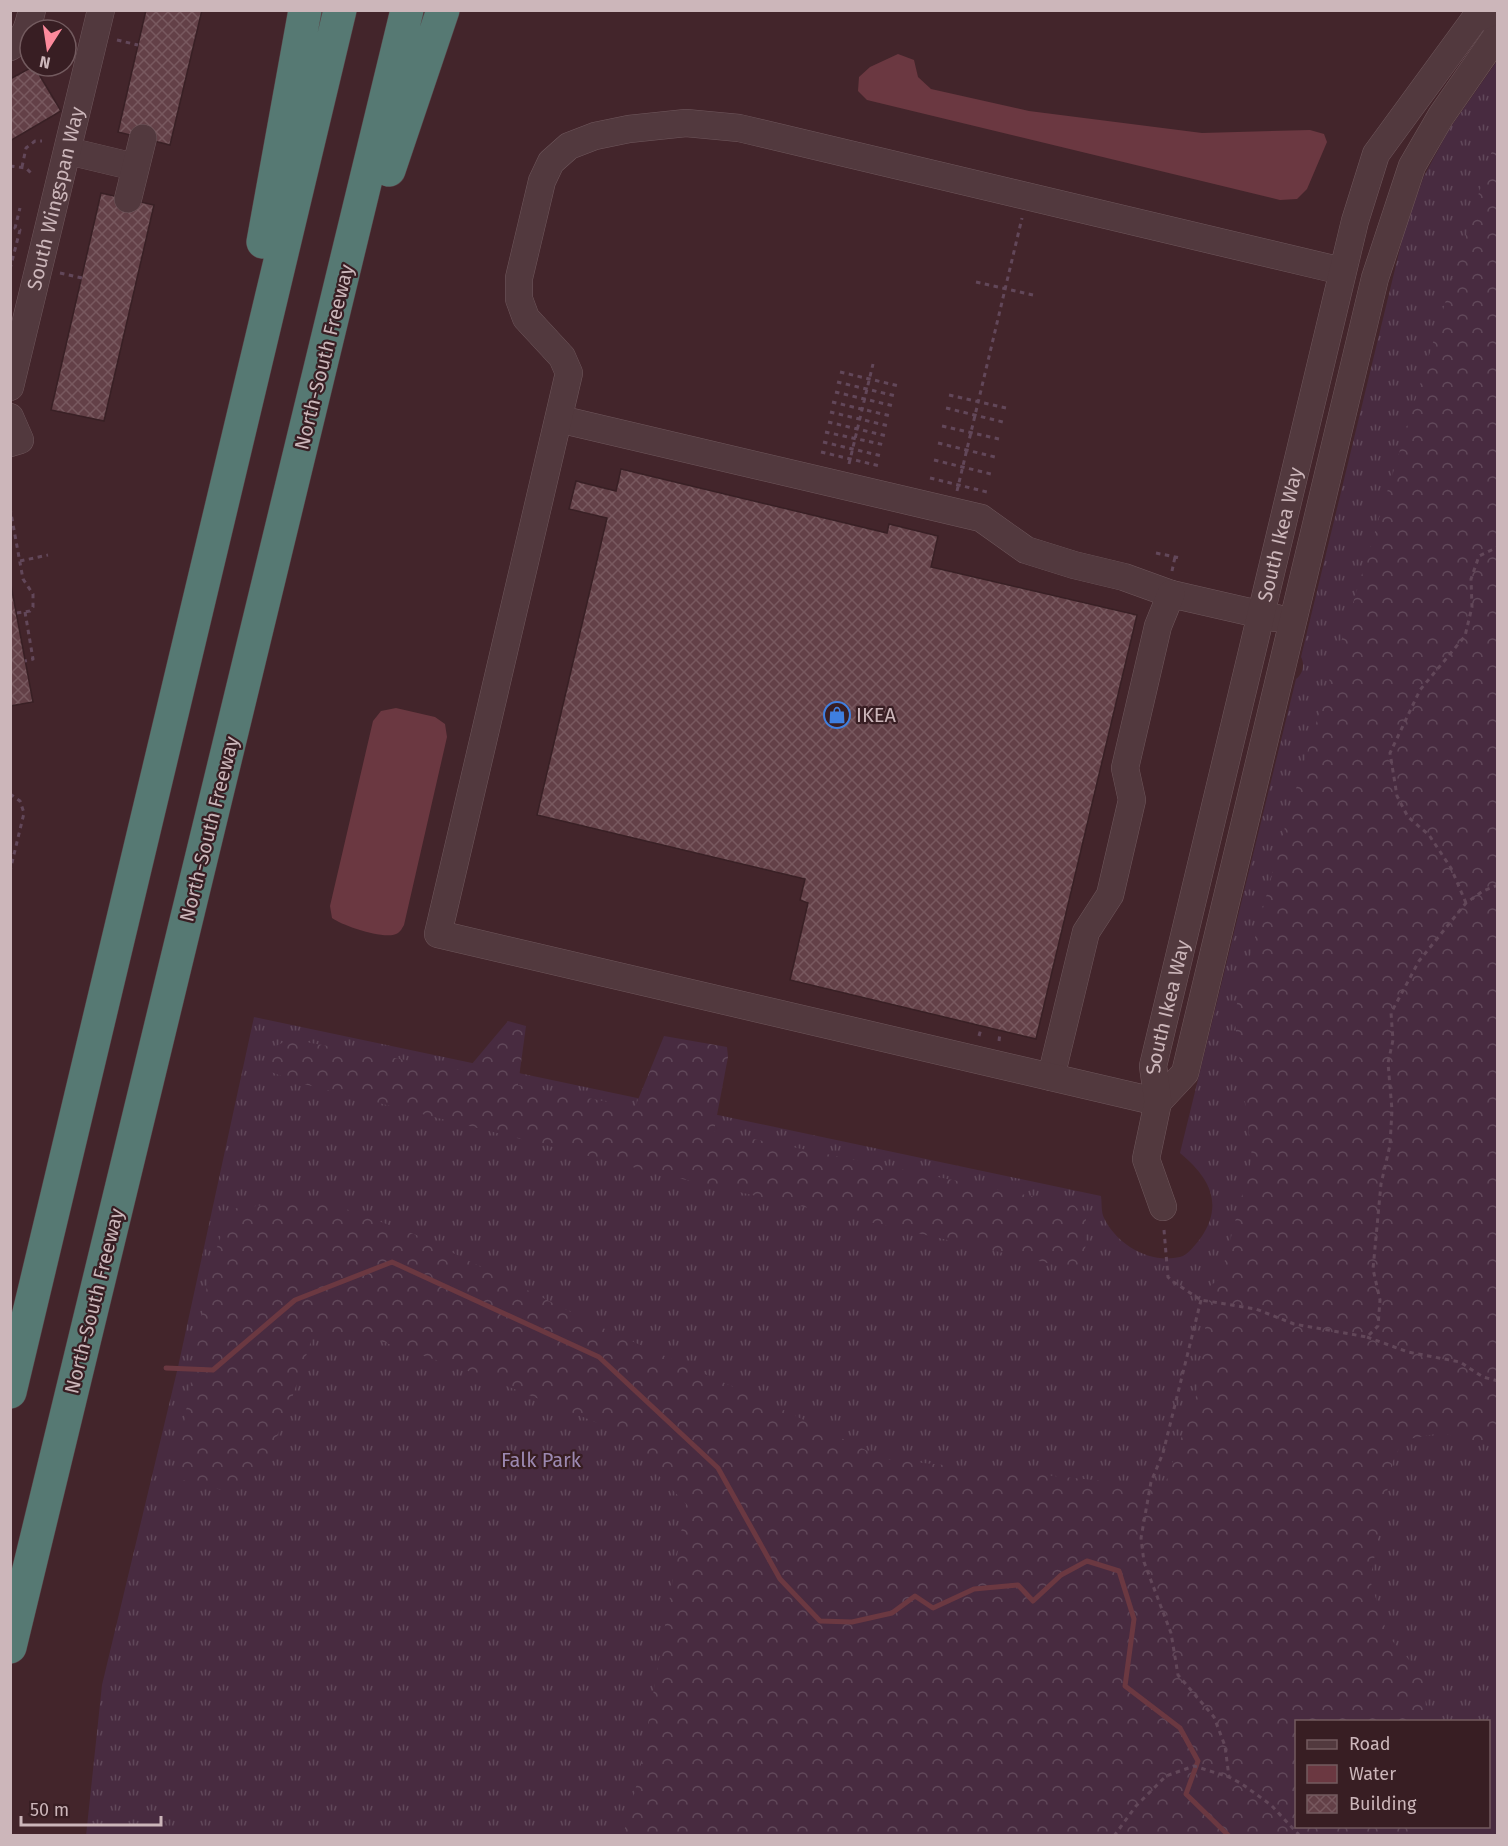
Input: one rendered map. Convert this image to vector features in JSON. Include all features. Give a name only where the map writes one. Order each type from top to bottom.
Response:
[{"type":"highway","points":[[194,616],[305,10]]},
{"type":"highway","points":[[10,1392],[339,10]]},
{"type":"highway","name":"North-South Freeway","points":[[10,1647],[407,10]]},
{"type":"highway","points":[[321,368],[443,10]]},
{"type":"highway","points":[[10,1675],[25,1586]]},
{"type":"street","points":[[10,47],[20,42],[27,32],[32,10]]},
{"type":"street","name":"South Wingspan Way","points":[[10,387],[101,10]]},
{"type":"street","name":"South Ikea Way","points":[[1163,1207],[1146,1159],[1158,1102],[1154,1066],[1342,271],[1376,154],[1474,20],[1496,10]]},
{"type":"street","name":"South Ikea Way","points":[[1158,1102],[1185,1073],[1385,242],[1412,166],[1441,116],[1497,34]]},
{"type":"street","points":[[1158,1102],[438,934],[569,373],[562,357],[526,318],[519,298],[519,279],[540,192],[551,162],[569,146],[595,136],[629,129],[686,123],[739,128],[1342,271]]},
{"type":"street","points":[[128,199],[143,138]]},
{"type":"street","points":[[68,151],[135,167]]},
{"type":"street","points":[[10,417],[20,440],[10,443]]},
{"type":"street","points":[[558,419],[981,518],[1026,550],[1124,577],[1172,594],[1293,622]]},
{"type":"street","points":[[1051,1077],[1086,932],[1110,895],[1132,800],[1125,768],[1158,626],[1172,594]]},
{"type":"path","points":[[22,167],[26,148],[30,144],[42,141]]},
{"type":"path","points":[[10,166],[26,168],[31,173]]},
{"type":"path","points":[[15,228],[20,208]]},
{"type":"path","points":[[952,511],[1022,218]]},
{"type":"path","points":[[10,225],[20,230],[10,269]]},
{"type":"path","points":[[976,282],[1033,295]]},
{"type":"path","points":[[844,486],[873,364]]},
{"type":"path","points":[[840,372],[898,386]]},
{"type":"path","points":[[837,382],[896,396]]},
{"type":"path","points":[[835,392],[894,406]]},
{"type":"path","points":[[949,395],[1006,408]]},
{"type":"path","points":[[832,402],[891,416]]},
{"type":"path","points":[[946,408],[1003,422]]},
{"type":"path","points":[[830,412],[889,426]]},
{"type":"path","points":[[828,422],[887,436]]},
{"type":"path","points":[[942,426],[999,439]]},
{"type":"path","points":[[825,432],[885,446]]},
{"type":"path","points":[[823,442],[882,456]]},
{"type":"path","points":[[938,443],[995,457]]},
{"type":"path","points":[[821,452],[880,466]]},
{"type":"path","points":[[934,460],[991,474]]},
{"type":"path","points":[[930,478],[987,492]]},
{"type":"path","points":[[10,508],[23,579],[33,594],[33,607],[30,611],[17,613]]},
{"type":"path","points":[[1466,903],[1451,868],[1429,835],[1408,817],[1397,796],[1390,753],[1420,690],[1465,636],[1472,608],[1471,579],[1479,556],[1497,547]]},
{"type":"path","points":[[1156,553],[1180,558]]},
{"type":"path","points":[[20,561],[48,555]]},
{"type":"path","points":[[24,612],[33,659],[25,661]]},
{"type":"path","points":[[10,794],[20,801],[24,813],[10,871]]},
{"type":"path","points":[[1367,1337],[1378,1326],[1380,1300],[1373,1269],[1382,1184],[1390,1145],[1392,1110],[1388,1063],[1393,1040],[1391,1013],[1419,961],[1466,903],[1497,885]]},
{"type":"path","points":[[1163,1207],[1168,1277],[1201,1300],[1256,1309],[1294,1324],[1367,1337],[1408,1352],[1460,1362],[1484,1377],[1497,1381]]},
{"type":"path","points":[[1201,1300],[1163,1453],[1150,1482],[1141,1538],[1144,1562],[1171,1634],[1178,1675],[1214,1717],[1225,1746],[1229,1777]]},
{"type":"path","points":[[1113,1836],[1136,1806],[1167,1776],[1194,1767],[1229,1777],[1271,1805],[1300,1836]]},
{"type":"green space","name":"Falk Park","points":[[1497,61],[1497,1835],[86,1836],[102,1685],[178,1367],[254,1017],[1101,1196],[1104,1218],[1117,1236],[1136,1250],[1157,1258],[1183,1256],[1200,1239],[1212,1214],[1210,1192],[1199,1172],[1180,1153],[1296,679],[1303,669],[1301,657],[1404,232],[1424,176],[1450,128]]},
{"type":"green space","points":[[1497,134],[1497,1446],[1441,1433],[1403,1440],[1393,1461],[1370,1580],[1388,1636],[1425,1678],[1426,1720],[1295,1720],[1295,1828],[1426,1828],[1428,1835],[623,1835],[639,1776],[686,1504],[615,1430],[477,1374],[380,1341],[312,1338],[290,1404],[267,1460],[230,1492],[179,1479],[179,1453],[210,1268],[230,1209],[319,1199],[419,1236],[605,1329],[771,1404],[884,1459],[1164,1487],[1196,1396],[1211,1285],[1220,1279],[1252,1157],[1234,1015],[1291,805]]},
{"type":"green space","points":[[508,1021],[526,1026],[518,1085],[635,1107],[664,1036],[727,1047],[728,1057],[714,1131],[1074,1205],[1086,1217],[1085,1262],[1069,1268],[652,1172],[300,1083],[271,1072],[273,1048],[289,1039],[466,1071]]},
{"type":"water","points":[[898,54],[914,60],[918,77],[931,89],[1029,111],[1202,133],[1310,130],[1324,134],[1327,142],[1307,189],[1297,199],[1280,200],[867,100],[858,91],[859,77],[870,67]]},
{"type":"water","points":[[396,708],[435,717],[445,724],[447,737],[404,925],[398,933],[385,935],[365,932],[332,918],[330,906],[373,721],[381,711]]},
{"type":"building","points":[[146,10],[202,10],[170,145],[118,132]]},
{"type":"building","points":[[18,75],[18,78],[41,78],[61,111],[10,141],[10,79]]},
{"type":"building","points":[[101,193],[154,205],[104,421],[51,410]]},
{"type":"building","name":"IKEA","points":[[621,469],[887,533],[889,524],[938,536],[931,567],[1137,615],[1036,1039],[790,980],[808,903],[800,900],[805,879],[537,815],[607,518],[569,509],[576,481],[616,491]]},
{"type":"building","points":[[10,580],[33,702],[10,706]]},
{"type":"waterway","points":[[166,1368],[213,1370],[295,1300],[392,1262],[599,1357],[718,1468],[780,1579],[820,1621],[852,1622],[892,1613],[915,1596],[933,1608],[974,1589],[1018,1585],[1033,1601],[1061,1575],[1087,1561],[1119,1571],[1134,1619],[1125,1686],[1180,1728],[1198,1761],[1186,1794],[1229,1836]]},
{"type":"place","name":"IKEA","points":[[837,715]]}]
